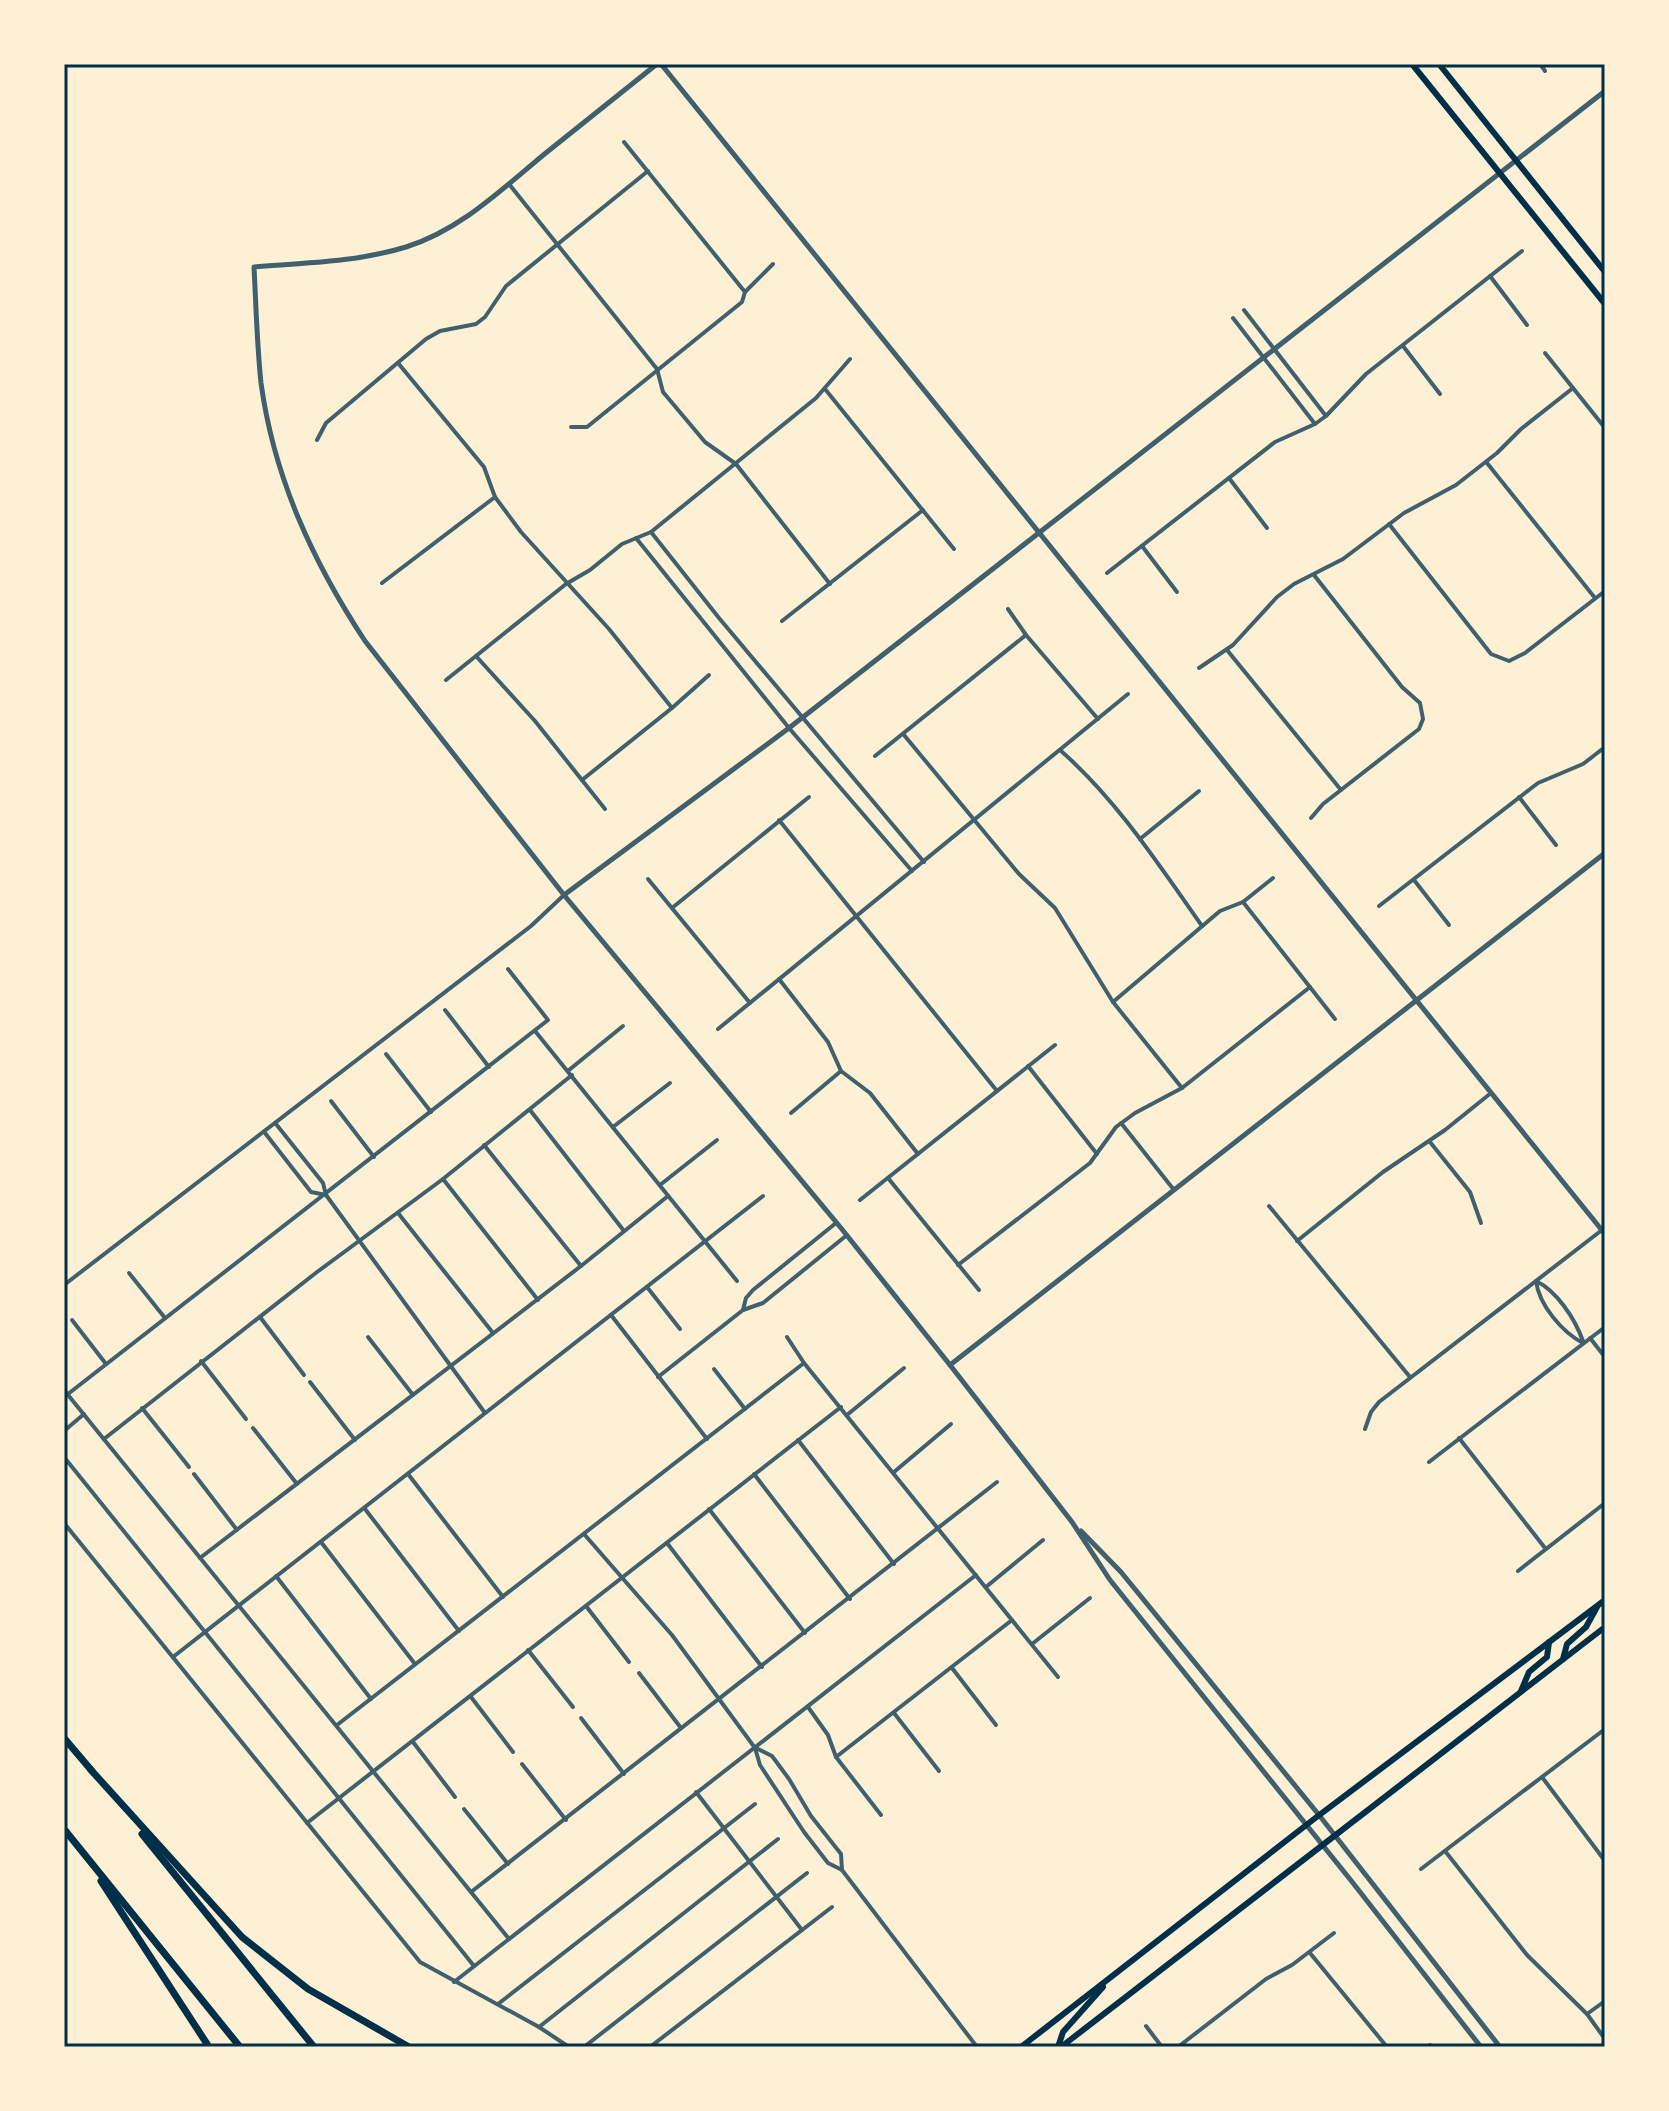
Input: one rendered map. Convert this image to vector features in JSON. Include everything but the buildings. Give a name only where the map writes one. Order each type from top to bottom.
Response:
[{"type":"highway","points":[[64,1738],[314,2047]]},
{"type":"highway","points":[[91,1770],[242,1937],[308,1989],[409,2047]]},
{"type":"highway","points":[[64,1829],[240,2047]]},
{"type":"highway","points":[[75,1843],[209,2047]]},
{"type":"main road","points":[[1412,64],[1605,304]]},
{"type":"main road","points":[[1439,64],[1605,272]]},
{"type":"main road","points":[[1021,2047],[1319,1815],[1602,1602]]},
{"type":"main road","points":[[1563,1659],[1567,1644],[1586,1627],[1602,1602]]},
{"type":"main road","points":[[1059,2047],[1605,1627]]},
{"type":"main road","points":[[1520,1695],[1529,1672],[1547,1657],[1549,1642]]},
{"type":"main road","points":[[1059,2047],[1063,2032],[1113,1975]]},
{"type":"street","points":[[1365,1429],[1371,1412],[1379,1402],[1604,1232],[659,64],[509,184],[435,236],[363,257],[254,267],[261,383],[281,472],[313,555],[365,641],[564,895],[847,1235],[1072,1522],[1110,1580],[1481,2047]]},
{"type":"street","points":[[1540,64],[1545,71]]},
{"type":"street","points":[[64,1285],[531,926],[564,895],[802,718],[1605,91]]},
{"type":"street","points":[[624,142],[745,292]]},
{"type":"street","points":[[317,440],[326,423],[426,339],[440,331],[476,324],[485,317],[506,286],[648,171]]},
{"type":"street","points":[[509,184],[657,369],[663,392],[705,442],[736,464],[830,584]]},
{"type":"street","points":[[1107,573],[1275,442],[1326,416],[1357,382],[1522,251]]},
{"type":"street","points":[[571,427],[587,427],[742,302],[745,292],[773,264]]},
{"type":"street","points":[[1490,276],[1527,325]]},
{"type":"street","points":[[1244,310],[1326,416]]},
{"type":"street","points":[[1233,318],[1315,424]]},
{"type":"street","points":[[1402,345],[1440,394]]},
{"type":"street","points":[[1545,353],[1605,428]]},
{"type":"street","points":[[446,680],[566,584],[590,570],[622,544],[651,532],[824,389],[850,359]]},
{"type":"street","points":[[398,363],[484,467],[495,497],[521,532],[609,629],[672,708]]},
{"type":"street","points":[[1199,668],[1227,650],[1277,597],[1343,559],[1404,513],[1456,485],[1573,388]]},
{"type":"street","points":[[824,389],[954,549]]},
{"type":"street","points":[[1486,462],[1595,598]]},
{"type":"street","points":[[1229,478],[1267,528]]},
{"type":"street","points":[[382,583],[495,497]]},
{"type":"street","points":[[782,621],[923,510]]},
{"type":"street","points":[[1389,524],[1491,654],[1509,661],[1525,653],[1605,591]]},
{"type":"street","points":[[651,532],[924,862]]},
{"type":"street","points":[[636,538],[789,728],[912,871]]},
{"type":"street","points":[[1142,546],[1177,592]]},
{"type":"street","points":[[1311,818],[1341,790],[1419,729],[1423,719],[1420,703],[1402,687],[1314,575]]},
{"type":"street","points":[[1008,609],[1026,635],[1098,719]]},
{"type":"street","points":[[875,756],[1026,635]]},
{"type":"street","points":[[1227,650],[1341,790]]},
{"type":"street","points":[[476,656],[535,721],[605,809]]},
{"type":"street","points":[[582,780],[709,675]]},
{"type":"street","points":[[718,1029],[1128,694]]},
{"type":"street","points":[[904,735],[1019,874],[1055,908],[1113,1002],[1182,1088]]},
{"type":"street","points":[[1379,906],[1538,783],[1583,764],[1605,747]]},
{"type":"street","points":[[1060,750],[1085,772],[1140,839],[1202,926]]},
{"type":"street","points":[[1140,839],[1199,791]]},
{"type":"street","points":[[672,908],[809,797]]},
{"type":"street","points":[[1519,797],[1556,845]]},
{"type":"street","points":[[779,820],[997,1091]]},
{"type":"street","points":[[950,1365],[1605,853]]},
{"type":"street","points":[[1113,1002],[1202,926],[1228,906],[1243,902],[1273,878]]},
{"type":"street","points":[[648,879],[750,1003]]},
{"type":"street","points":[[1414,879],[1449,925]]},
{"type":"street","points":[[1243,902],[1335,1019]]},
{"type":"street","points":[[508,969],[548,1020],[326,1195],[66,1392],[509,1939]]},
{"type":"street","points":[[779,979],[828,1042],[841,1071],[870,1093],[918,1154]]},
{"type":"street","points":[[958,1265],[1090,1163],[1121,1123],[1161,1097],[1182,1088],[1310,987]]},
{"type":"street","points":[[445,1010],[489,1067]]},
{"type":"street","points":[[104,1439],[201,1361],[443,1179],[623,1026]]},
{"type":"street","points":[[534,1030],[737,1281]]},
{"type":"street","points":[[860,1200],[1055,1045]]},
{"type":"street","points":[[386,1054],[431,1112]]},
{"type":"street","points":[[1028,1066],[1097,1154]]},
{"type":"street","points":[[791,1113],[841,1071]]},
{"type":"street","points":[[613,1127],[670,1083]]},
{"type":"street","points":[[1297,1241],[1383,1172],[1491,1093]]},
{"type":"street","points":[[331,1101],[374,1157]]},
{"type":"street","points":[[529,1109],[624,1231]]},
{"type":"street","points":[[1121,1123],[1174,1190]]},
{"type":"street","points":[[276,1124],[323,1183],[326,1195],[485,1413]]},
{"type":"street","points":[[264,1133],[311,1192],[326,1195]]},
{"type":"street","points":[[660,1185],[717,1140]]},
{"type":"street","points":[[1429,1141],[1470,1192],[1481,1223]]},
{"type":"street","points":[[484,1145],[581,1266]]},
{"type":"street","points":[[888,1178],[979,1290]]},
{"type":"street","points":[[443,1179],[538,1300]]},
{"type":"street","points":[[200,1558],[538,1300],[668,1196]]},
{"type":"street","points":[[173,1657],[763,1196]]},
{"type":"street","points":[[1269,1206],[1411,1378]]},
{"type":"street","points":[[398,1212],[493,1333]]},
{"type":"street","points":[[743,1310],[746,1298],[753,1290],[836,1223]]},
{"type":"street","points":[[658,1377],[743,1310],[763,1303],[847,1235]]},
{"type":"street","points":[[129,1273],[165,1318]]},
{"type":"street","points":[[1536,1281],[1537,1294],[1568,1335],[1583,1343]]},
{"type":"street","points":[[1536,1281],[1547,1286],[1577,1326],[1583,1343]]},
{"type":"street","points":[[647,1287],[680,1329]]},
{"type":"street","points":[[611,1315],[707,1439]]},
{"type":"street","points":[[260,1317],[304,1375]]},
{"type":"street","points":[[72,1320],[106,1364]]},
{"type":"street","points":[[1429,1462],[1605,1327]]},
{"type":"street","points":[[368,1337],[413,1395]]},
{"type":"street","points":[[787,1337],[804,1363],[1058,1677]]},
{"type":"street","points":[[1590,1338],[1605,1357]]},
{"type":"street","points":[[201,1361],[246,1419]]},
{"type":"street","points":[[337,1725],[804,1363]]},
{"type":"street","points":[[847,1415],[904,1368]]},
{"type":"street","points":[[714,1369],[745,1409]]},
{"type":"street","points":[[310,1382],[355,1440]]},
{"type":"street","points":[[307,1823],[841,1407]]},
{"type":"street","points":[[142,1408],[189,1467]]},
{"type":"street","points":[[64,1431],[84,1414]]},
{"type":"street","points":[[894,1472],[951,1424]]},
{"type":"street","points":[[253,1428],[297,1484]]},
{"type":"street","points":[[1459,1438],[1545,1548]]},
{"type":"street","points":[[798,1440],[894,1564]]},
{"type":"street","points":[[64,1457],[474,1966]]},
{"type":"street","points":[[194,1474],[237,1530]]},
{"type":"street","points":[[408,1474],[503,1597]]},
{"type":"street","points":[[754,1474],[850,1599]]},
{"type":"street","points":[[471,1892],[997,1482]]},
{"type":"street","points":[[1518,1571],[1605,1503]]},
{"type":"street","points":[[365,1508],[459,1631]]},
{"type":"street","points":[[709,1509],[805,1633]]},
{"type":"street","points":[[1072,1522],[1121,1572],[1336,1836],[1500,2047]]},
{"type":"street","points":[[64,1523],[420,1962],[539,2027],[569,2047]]},
{"type":"street","points":[[584,1534],[672,1635],[755,1748],[760,1765],[804,1832],[828,1863],[842,1870],[977,2047]]},
{"type":"street","points":[[986,1587],[1043,1540]]},
{"type":"street","points":[[321,1542],[415,1664]]},
{"type":"street","points":[[667,1543],[762,1667]]},
{"type":"street","points":[[454,1982],[976,1575]]},
{"type":"street","points":[[276,1576],[371,1699]]},
{"type":"street","points":[[1032,1644],[1090,1598]]},
{"type":"street","points":[[586,1606],[629,1662]]},
{"type":"street","points":[[836,1757],[1012,1620]]},
{"type":"street","points":[[528,1650],[573,1707]]},
{"type":"street","points":[[952,1668],[996,1725]]},
{"type":"street","points":[[639,1673],[681,1728]]},
{"type":"street","points":[[470,1696],[513,1752]]},
{"type":"street","points":[[808,1707],[828,1735],[836,1757],[881,1815]]},
{"type":"street","points":[[894,1713],[939,1771]]},
{"type":"street","points":[[581,1718],[624,1774]]},
{"type":"street","points":[[1421,1869],[1605,1729]]},
{"type":"street","points":[[412,1741],[455,1797]]},
{"type":"street","points":[[755,1748],[772,1756],[789,1779],[811,1816],[841,1854],[842,1870]]},
{"type":"street","points":[[522,1764],[566,1820]]},
{"type":"street","points":[[1542,1777],[1605,1861]]},
{"type":"street","points":[[696,1792],[802,1930]]},
{"type":"street","points":[[498,2004],[755,1804]]},
{"type":"street","points":[[464,1809],[508,1864]]},
{"type":"street","points":[[539,2027],[778,1839]]},
{"type":"street","points":[[1445,1851],[1527,1955],[1587,2014],[1605,2039]]},
{"type":"street","points":[[584,2047],[807,1873]]},
{"type":"street","points":[[650,2047],[832,1907]]},
{"type":"street","points":[[1178,2047],[1266,1979],[1334,1933]]},
{"type":"street","points":[[1309,1952],[1387,2047]]},
{"type":"street","points":[[1587,2014],[1605,2001]]},
{"type":"street","points":[[1146,2026],[1162,2047]]},
{"type":"street","points":[[1071,2039],[1077,2047]]}]
